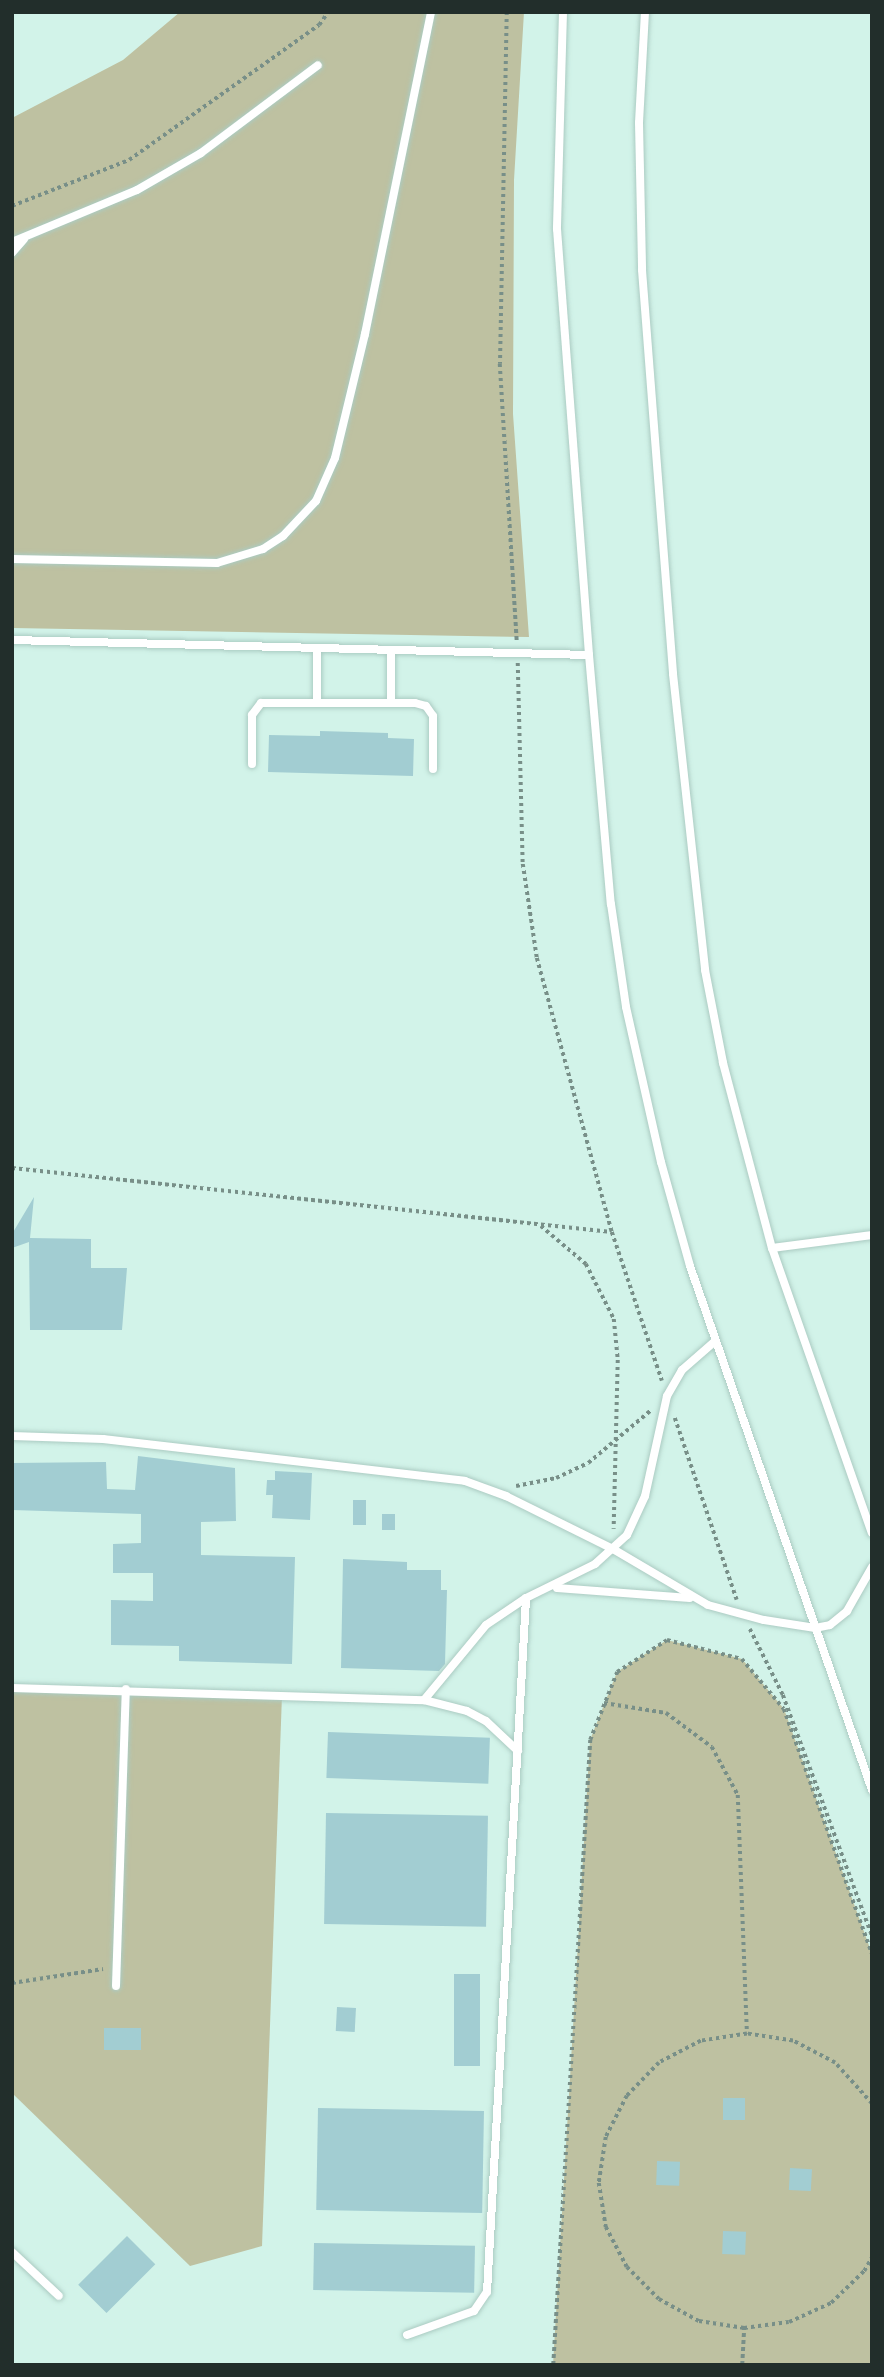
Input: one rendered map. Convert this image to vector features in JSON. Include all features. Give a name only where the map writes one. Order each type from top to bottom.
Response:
[{"type":"lane","points":[[12,559],[217,563],[262,549],[283,536],[316,501],[328,480],[365,334],[431,12]]},
{"type":"lane","points":[[563,12],[556,229],[611,904],[626,1007],[664,1175],[714,1342],[872,1790]]},
{"type":"lane","points":[[645,12],[639,123],[642,270],[691,862],[723,1063],[772,1248],[872,1533]]},
{"type":"lane","points":[[12,242],[137,190],[201,153],[318,65]]},
{"type":"lane","points":[[12,253],[24,238]]},
{"type":"lane","points":[[12,640],[589,655]]},
{"type":"lane","points":[[317,648],[317,702]]},
{"type":"lane","points":[[391,650],[391,703]]},
{"type":"lane","points":[[252,764],[252,715],[257,705],[317,702],[391,703],[421,704],[431,710],[433,769]]},
{"type":"lane","points":[[772,1248],[872,1235]]},
{"type":"lane","points":[[424,1700],[486,1625],[526,1598],[554,1587],[613,1549],[627,1535],[646,1496],[667,1395],[682,1370],[714,1342]]},
{"type":"lane","points":[[12,1436],[103,1439],[278,1463],[444,1478],[486,1487],[613,1549],[692,1598],[744,1616],[815,1628],[840,1619],[872,1567]]},
{"type":"lane","points":[[554,1587],[692,1598]]},
{"type":"lane","points":[[407,2335],[474,2311],[487,2292],[526,1598]]},
{"type":"lane","points":[[12,1688],[125,1689],[424,1700],[467,1711],[486,1721],[518,1751]]},
{"type":"lane","points":[[116,1986],[125,1689]]},
{"type":"lane","points":[[12,2252],[59,2296]]},
{"type":"path","points":[[12,206],[129,160],[319,25],[328,12]]},
{"type":"path","points":[[507,12],[500,364],[518,653],[528,906],[545,995],[612,1232],[744,1616],[783,1695],[872,1936]]},
{"type":"path","points":[[12,1168],[612,1232]]},
{"type":"path","points":[[539,1224],[580,1256],[607,1300],[617,1340],[613,1549]]},
{"type":"path","points":[[486,1487],[521,1486],[556,1478],[616,1442],[667,1395]]},
{"type":"path","points":[[553,2365],[590,1740],[617,1672],[667,1640],[742,1659],[784,1709],[872,1954]]},
{"type":"path","points":[[604,1703],[666,1713],[712,1747],[738,1796],[747,2034]]},
{"type":"path","points":[[12,1983],[117,1966]]},
{"type":"path","points":[[872,2104],[835,2063],[793,2041],[747,2034],[701,2041],[651,2071],[627,2096],[606,2137],[599,2183],[606,2227],[627,2267],[659,2299],[699,2320],[744,2329],[789,2322],[831,2302],[864,2271],[872,2257]]},
{"type":"path","points":[[741,2365],[744,2329]]},
{"type":"green space","points":[[180,12],[524,12],[514,180],[513,414],[529,637],[12,628],[12,118],[123,60]]},
{"type":"green space","points":[[667,1640],[742,1659],[784,1709],[872,1954],[872,2365],[553,2365],[590,1740],[617,1672]]},
{"type":"green space","points":[[12,1689],[282,1695],[262,2246],[190,2266],[12,2093]]},
{"type":"building","points":[[320,731],[388,733],[388,738],[414,739],[413,776],[268,772],[269,735],[320,736]]},
{"type":"building","points":[[34,1197],[30,1238],[91,1239],[91,1268],[127,1268],[122,1330],[30,1330],[29,1242],[12,1248],[12,1234]]},
{"type":"building","points":[[138,1456],[235,1468],[236,1521],[201,1522],[201,1555],[295,1557],[292,1664],[179,1661],[179,1646],[111,1645],[111,1600],[153,1601],[153,1573],[113,1573],[113,1544],[141,1543],[141,1514],[12,1510],[12,1463],[106,1462],[107,1489],[135,1490]]},
{"type":"building","points":[[275,1471],[312,1473],[310,1520],[272,1518],[273,1495],[266,1495],[267,1480],[275,1480]]},
{"type":"building","points":[[353,1500],[366,1500],[366,1525],[353,1525]]},
{"type":"building","points":[[382,1514],[395,1514],[395,1530],[382,1530]]},
{"type":"building","points":[[343,1559],[407,1562],[407,1570],[441,1570],[441,1590],[447,1590],[445,1664],[439,1671],[341,1668]]},
{"type":"building","points":[[328,1732],[490,1738],[488,1784],[326,1778]]},
{"type":"building","points":[[326,1813],[488,1816],[486,1927],[324,1924]]},
{"type":"building","points":[[454,1974],[480,1974],[480,2066],[454,2066]]},
{"type":"building","points":[[337,2007],[356,2008],[355,2032],[336,2031]]},
{"type":"building","points":[[104,2028],[141,2028],[141,2050],[104,2050]]},
{"type":"building","points":[[723,2098],[745,2098],[745,2120],[723,2120]]},
{"type":"building","points":[[318,2108],[484,2111],[482,2213],[316,2210]]},
{"type":"building","points":[[657,2161],[680,2162],[679,2186],[656,2185]]},
{"type":"building","points":[[790,2168],[812,2169],[811,2191],[789,2190]]},
{"type":"building","points":[[723,2231],[746,2232],[745,2255],[722,2254]]},
{"type":"building","points":[[127,2236],[155,2264],[106,2313],[78,2285]]},
{"type":"building","points":[[314,2243],[475,2246],[474,2293],[313,2290]]}]
